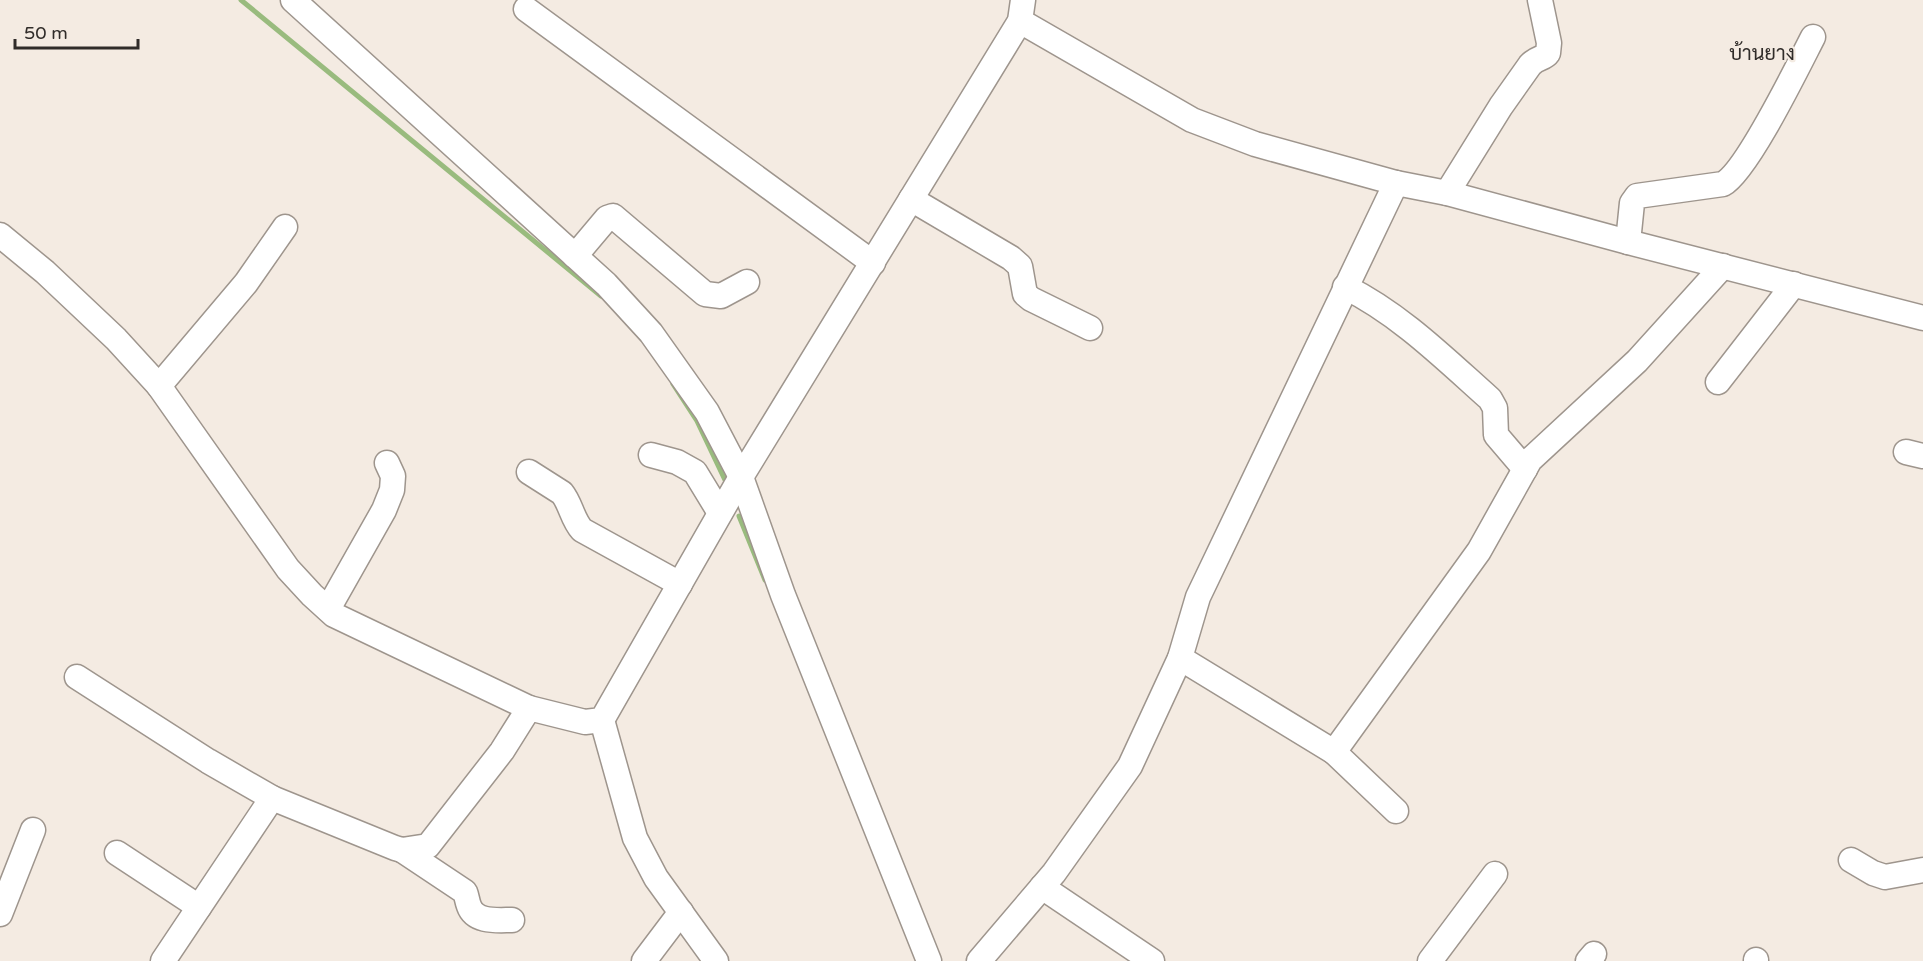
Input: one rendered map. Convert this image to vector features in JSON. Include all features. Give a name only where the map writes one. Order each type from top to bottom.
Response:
[{"type":"street","points":[[293,0],[606,284],[651,333],[706,412],[741,477],[783,595],[929,961]]},
{"type":"street","points":[[1447,193],[1519,80],[1534,60],[1545,57],[1549,52],[1540,0]]},
{"type":"street","points":[[526,9],[873,263]]},
{"type":"street","points":[[716,961],[656,878],[635,838],[603,720],[741,477],[873,263],[1021,11],[1192,120],[1255,144],[1396,183],[1447,193],[1628,243],[1923,318]]},
{"type":"street","points":[[1628,243],[1632,203],[1637,196],[1723,184],[1734,175],[1775,109],[1813,38]]},
{"type":"street","points":[[979,961],[1054,873],[1130,766],[1180,658],[1198,597],[1396,183]]},
{"type":"street","points":[[911,199],[1011,258],[1020,266],[1024,294],[1090,328]]},
{"type":"street","points":[[574,256],[607,218],[613,216],[705,294],[721,296],[747,282]]},
{"type":"street","points":[[159,386],[246,283],[285,227]]},
{"type":"street","points":[[0,235],[45,272],[116,339],[159,386],[288,569],[334,615],[529,708],[585,722],[603,720]]},
{"type":"street","points":[[1334,752],[1479,551],[1530,460],[1637,361],[1723,266]]},
{"type":"street","points":[[1718,382],[1794,284]]},
{"type":"street","points":[[1346,286],[1369,299],[1402,323],[1490,399],[1495,408],[1497,438],[1525,469]]},
{"type":"street","points":[[651,455],[677,462],[695,472],[720,513]]},
{"type":"street","points":[[328,609],[384,510],[392,490],[393,476],[387,463]]},
{"type":"street","points":[[529,472],[564,496],[574,520],[582,530],[680,584]]},
{"type":"street","points":[[1180,658],[1334,752],[1396,811]]},
{"type":"street","points":[[77,677],[208,761],[272,798],[402,850],[465,892],[469,908],[482,919],[512,920]]},
{"type":"street","points":[[402,850],[428,846],[502,751],[529,708]]},
{"type":"street","points":[[163,961],[272,798]]},
{"type":"street","points":[[0,914],[33,830]]},
{"type":"street","points":[[117,853],[199,907]]},
{"type":"street","points":[[1851,860],[1885,877],[1923,870]]},
{"type":"street","points":[[1430,961],[1495,874]]},
{"type":"street","points":[[1042,887],[1152,961]]},
{"type":"street","points":[[644,961],[681,912]]},
{"type":"waterway","points":[[241,0],[601,296]]},
{"type":"waterway","points":[[673,384],[697,421],[725,480]]},
{"type":"waterway","points":[[739,516],[765,580]]},
{"type":"district","name":"บ้านยาง","points":[[1762,54]]}]
